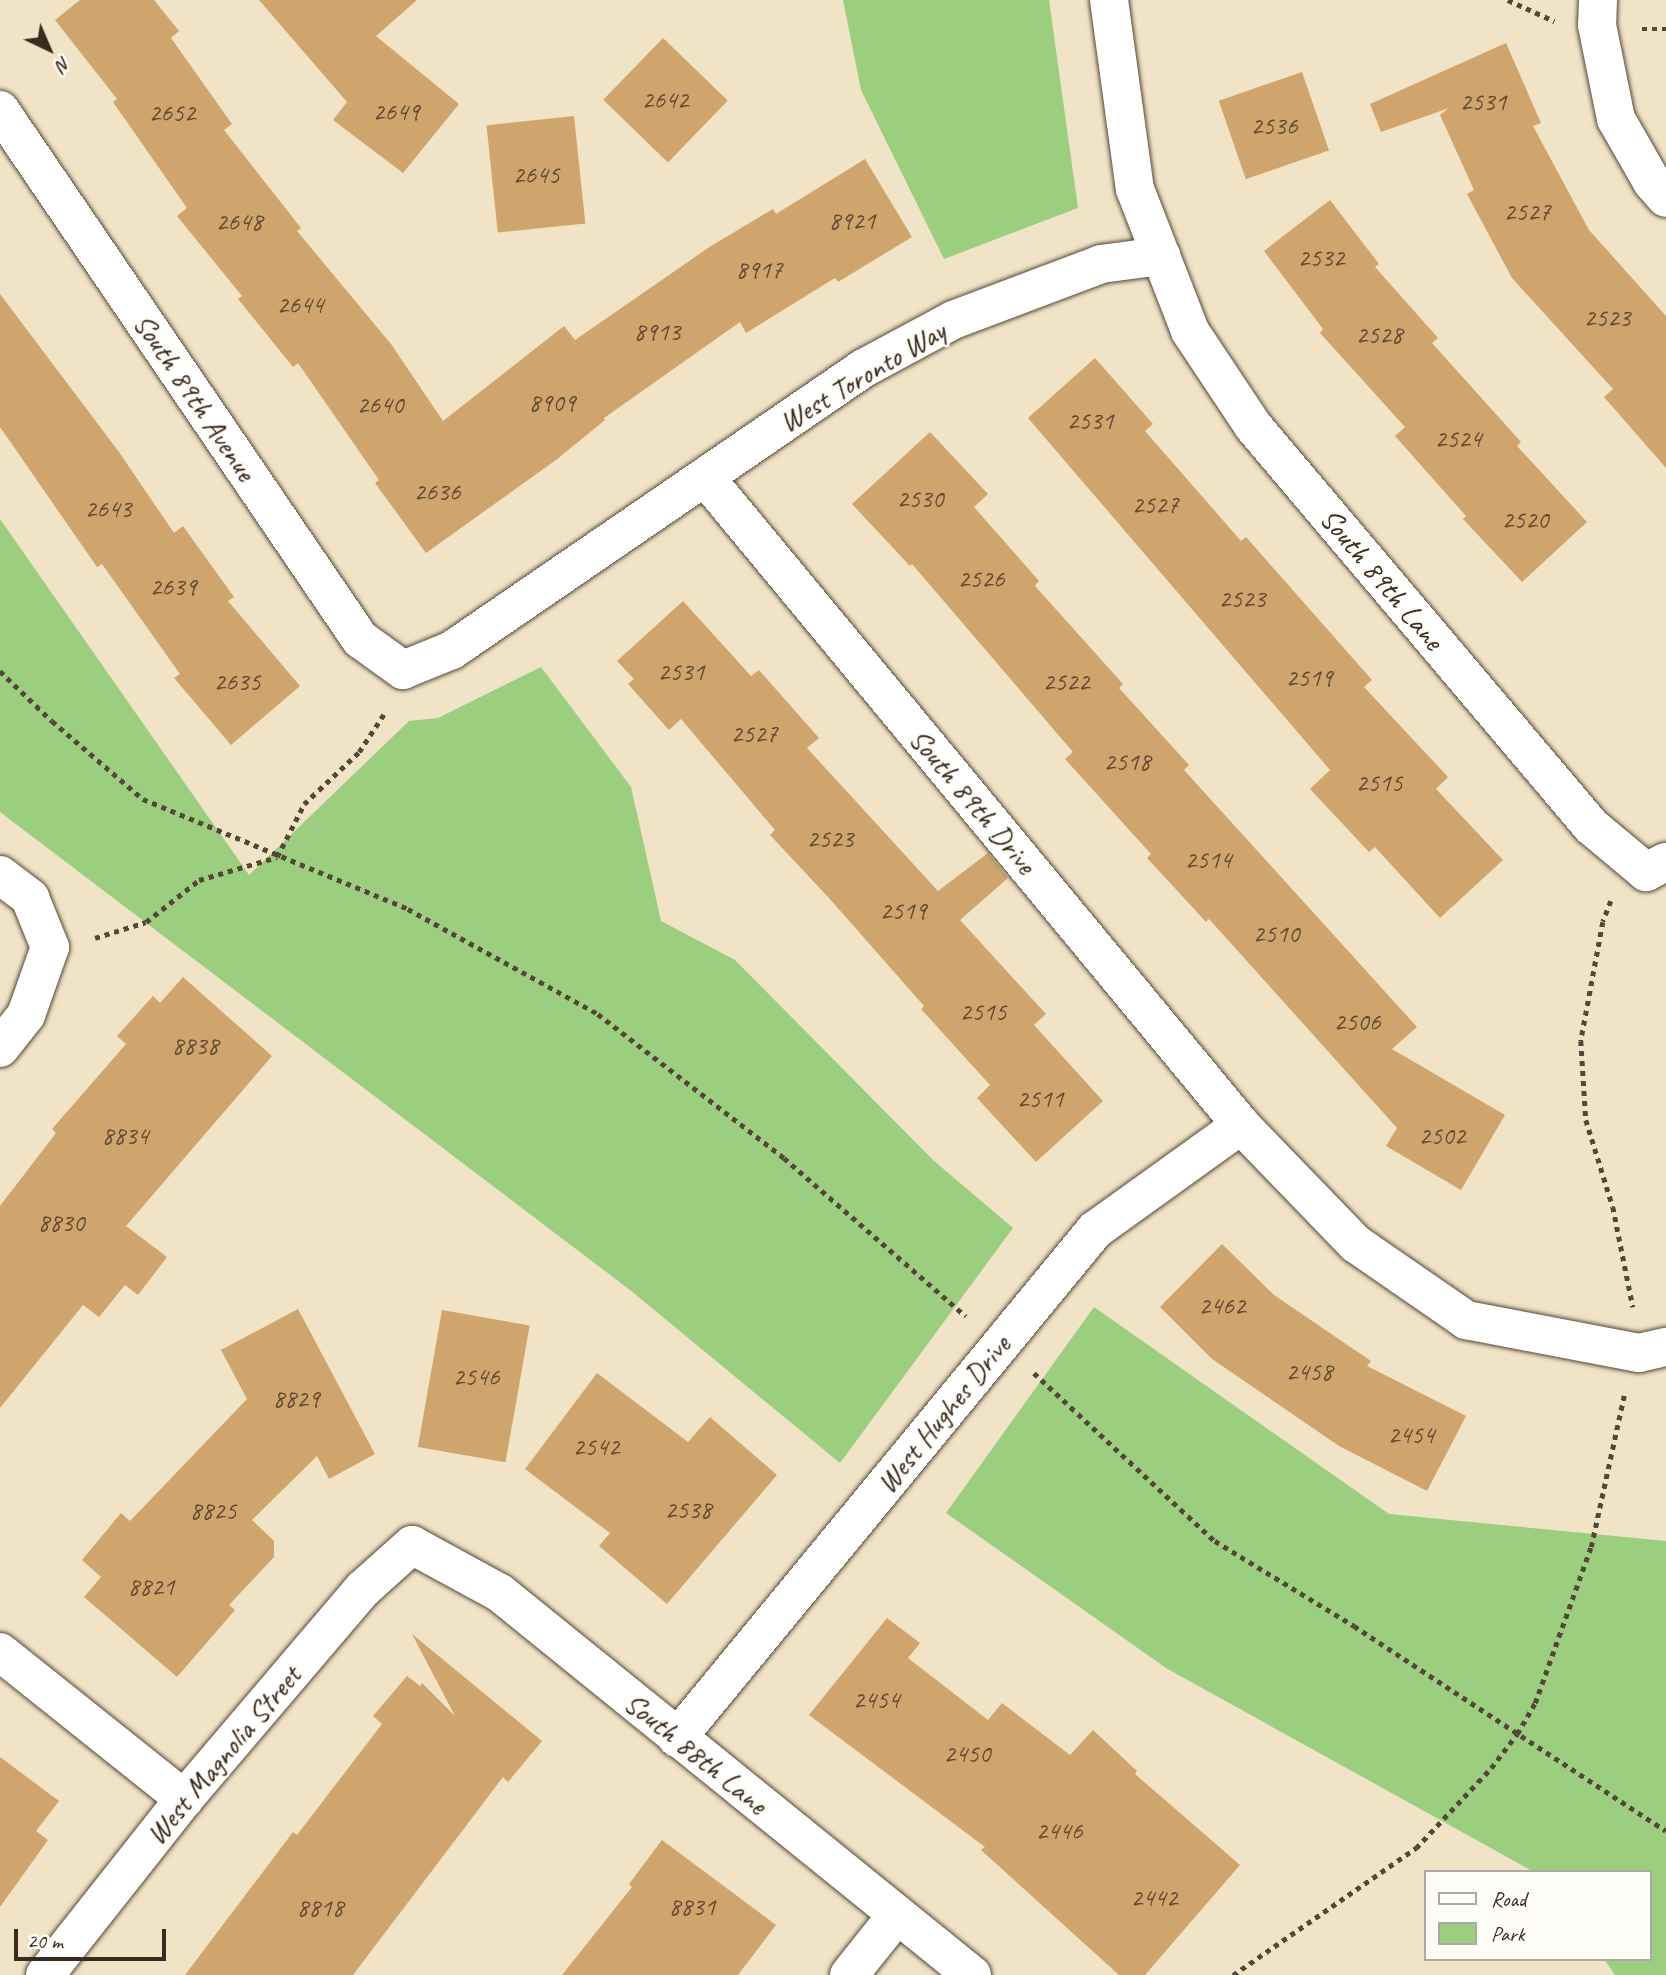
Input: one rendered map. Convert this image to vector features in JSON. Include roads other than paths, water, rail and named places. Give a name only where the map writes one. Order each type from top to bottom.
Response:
[{"type":"street","points":[[1108,0],[1135,189],[1161,256]]},
{"type":"street","points":[[1598,0],[1597,25],[1616,119],[1652,181],[1666,198]]},
{"type":"street","name":"South 89th Avenue","points":[[0,110],[360,639],[403,670]]},
{"type":"street","name":"West Toronto Way","points":[[403,670],[452,650],[864,368],[953,320],[1101,264],[1161,256]]},
{"type":"street","name":"South 89th Lane","points":[[1161,256],[1190,331],[1253,426],[1591,826],[1656,867]]},
{"type":"street","name":"South 89th Drive","points":[[705,477],[1241,1125],[1356,1244],[1466,1320],[1653,1350]]},
{"type":"street","points":[[0,875],[30,898],[50,947],[26,1015],[0,1048]]},
{"type":"street","name":"West Hughes Drive","points":[[677,1738],[1095,1230],[1241,1125]]},
{"type":"street","name":"South 88th Lane","points":[[412,1545],[500,1593],[972,1975]]},
{"type":"street","name":"West Magnolia Street","points":[[45,1975],[184,1799],[363,1589],[412,1545]]},
{"type":"street","points":[[0,1652],[184,1799]]},
{"type":"street","points":[[849,1975],[896,1916]]}]
